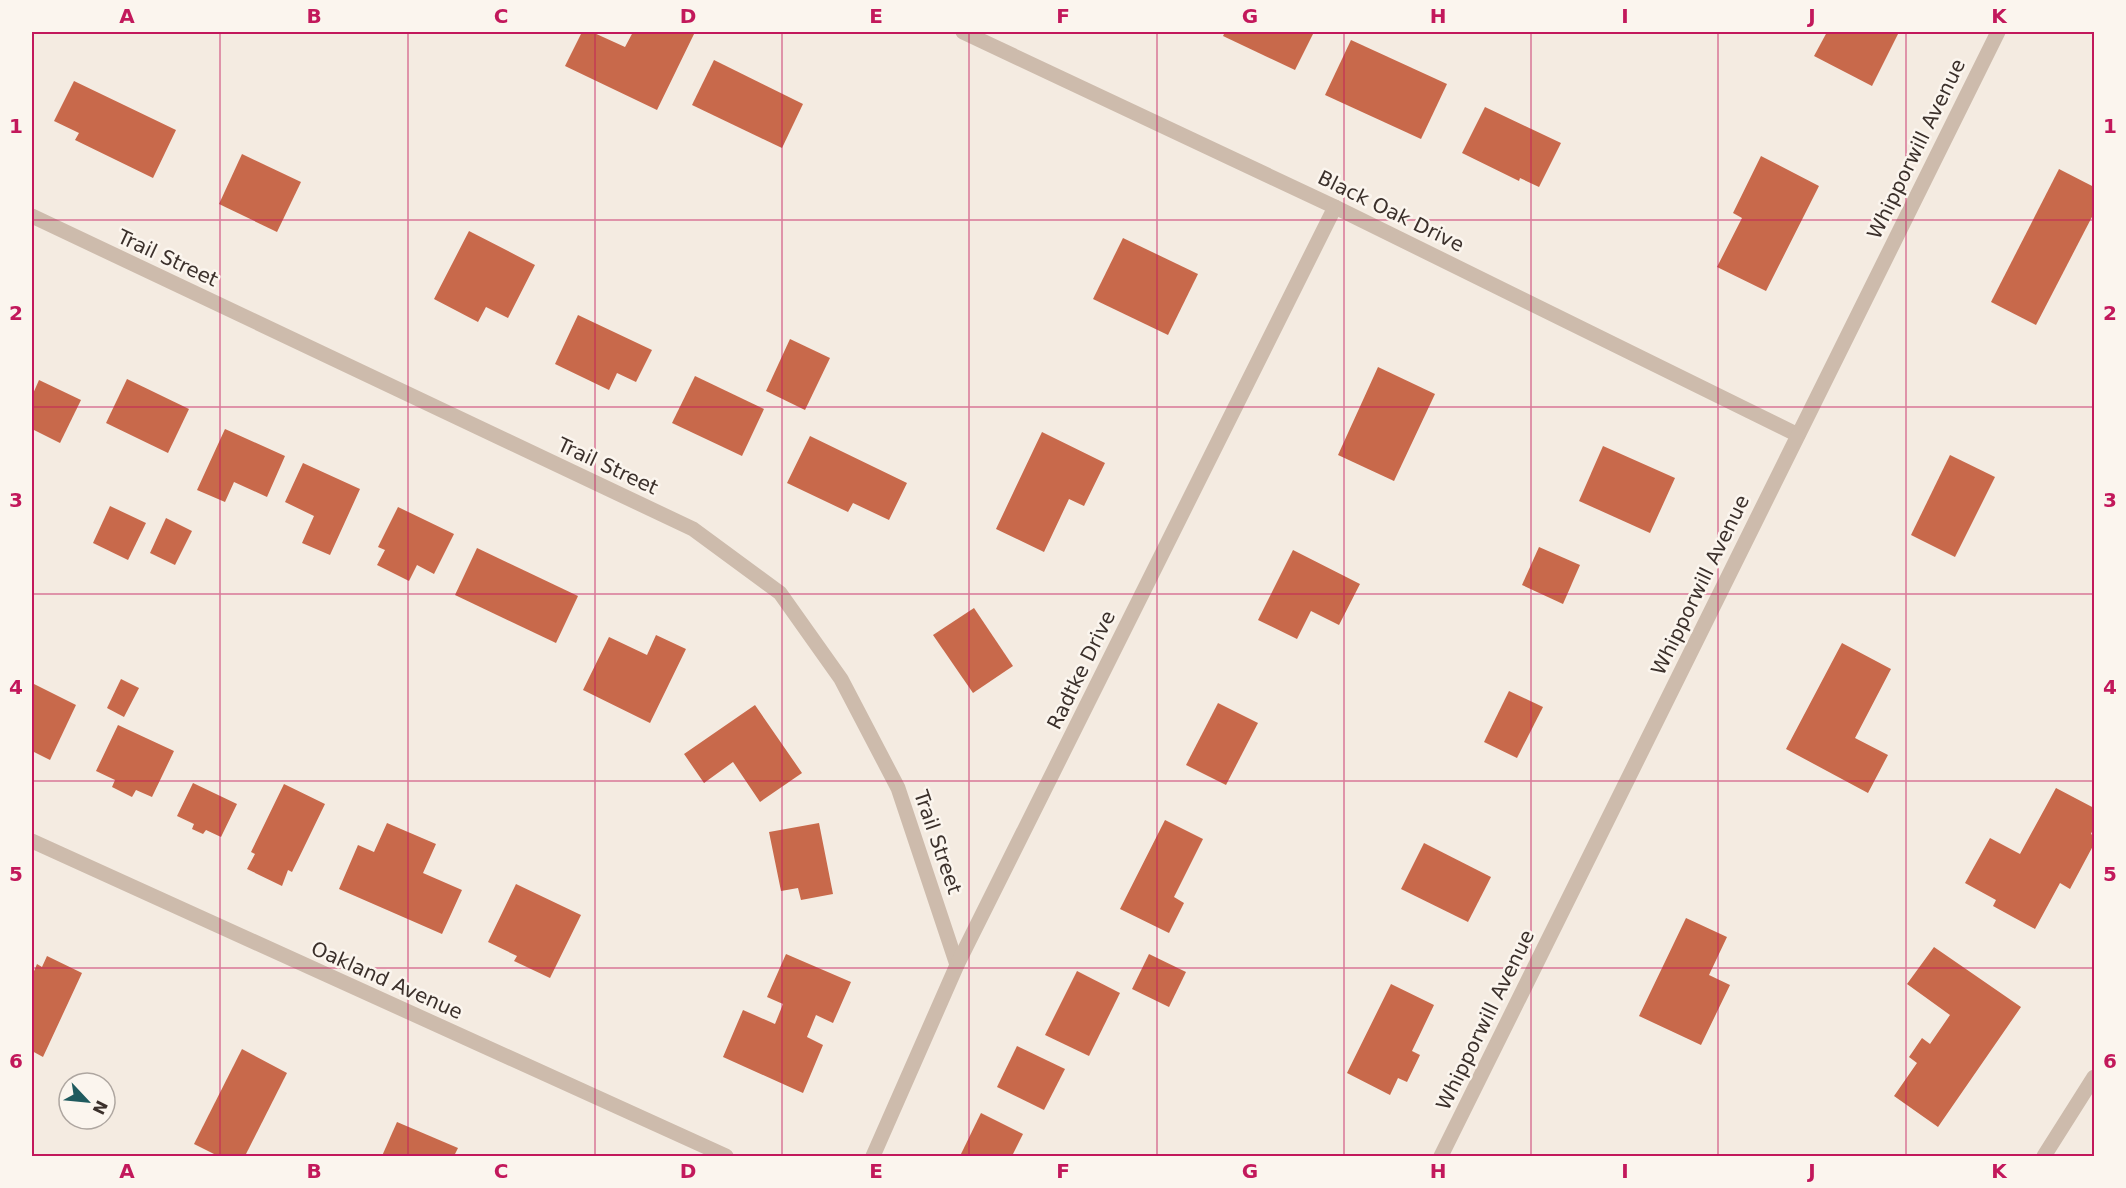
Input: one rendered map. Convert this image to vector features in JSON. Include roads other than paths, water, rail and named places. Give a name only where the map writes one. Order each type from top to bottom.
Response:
[{"type":"street","name":"Black Oak Drive","points":[[963,32],[1335,207],[1798,435]]},
{"type":"street","name":"Whipporwill Avenue","points":[[1441,1156],[1998,32]]},
{"type":"street","name":"Radtke Drive","points":[[873,1156],[957,965],[1335,207]]},
{"type":"street","name":"Trail Street","points":[[32,216],[693,530],[780,592],[841,679],[898,788],[957,965]]},
{"type":"street","name":"Oakland Avenue","points":[[32,841],[726,1156]]},
{"type":"street","points":[[2044,1156],[2094,1077]]}]
